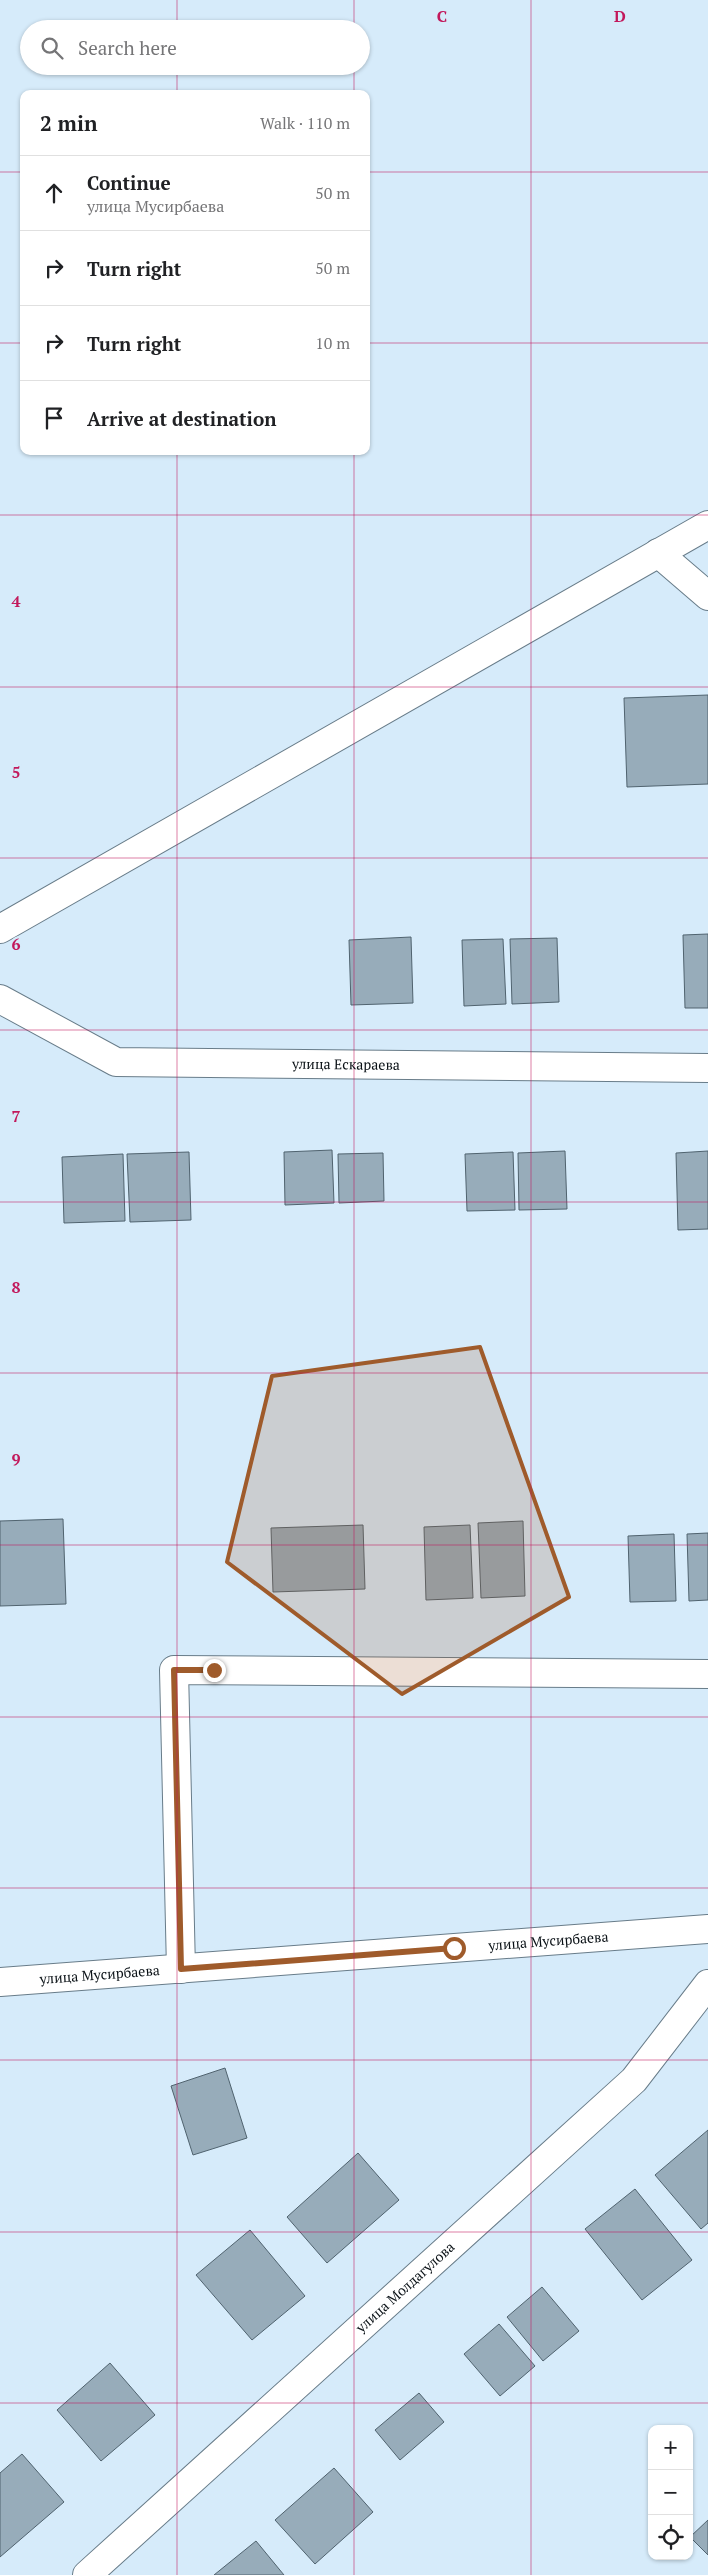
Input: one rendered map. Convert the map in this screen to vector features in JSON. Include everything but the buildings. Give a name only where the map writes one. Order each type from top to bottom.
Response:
[{"type":"street","points":[[0,929],[708,525]]},
{"type":"street","points":[[658,554],[708,596]]},
{"type":"street","name":"улица Ескараева","points":[[0,999],[116,1062],[708,1068]]},
{"type":"street","points":[[181,1969],[174,1670],[708,1674]]},
{"type":"street","name":"улица Мусирбаева","points":[[0,1982],[708,1929]]},
{"type":"street","name":"улица Молдагулова","points":[[86,2575],[634,2080],[708,1984]]},
{"type":"highlighted area","points":[[480,1347],[569,1597],[402,1694],[227,1562],[272,1376]]},
{"type":"route","points":[[214,1670],[174,1670],[181,1969],[454,1948]]}]
